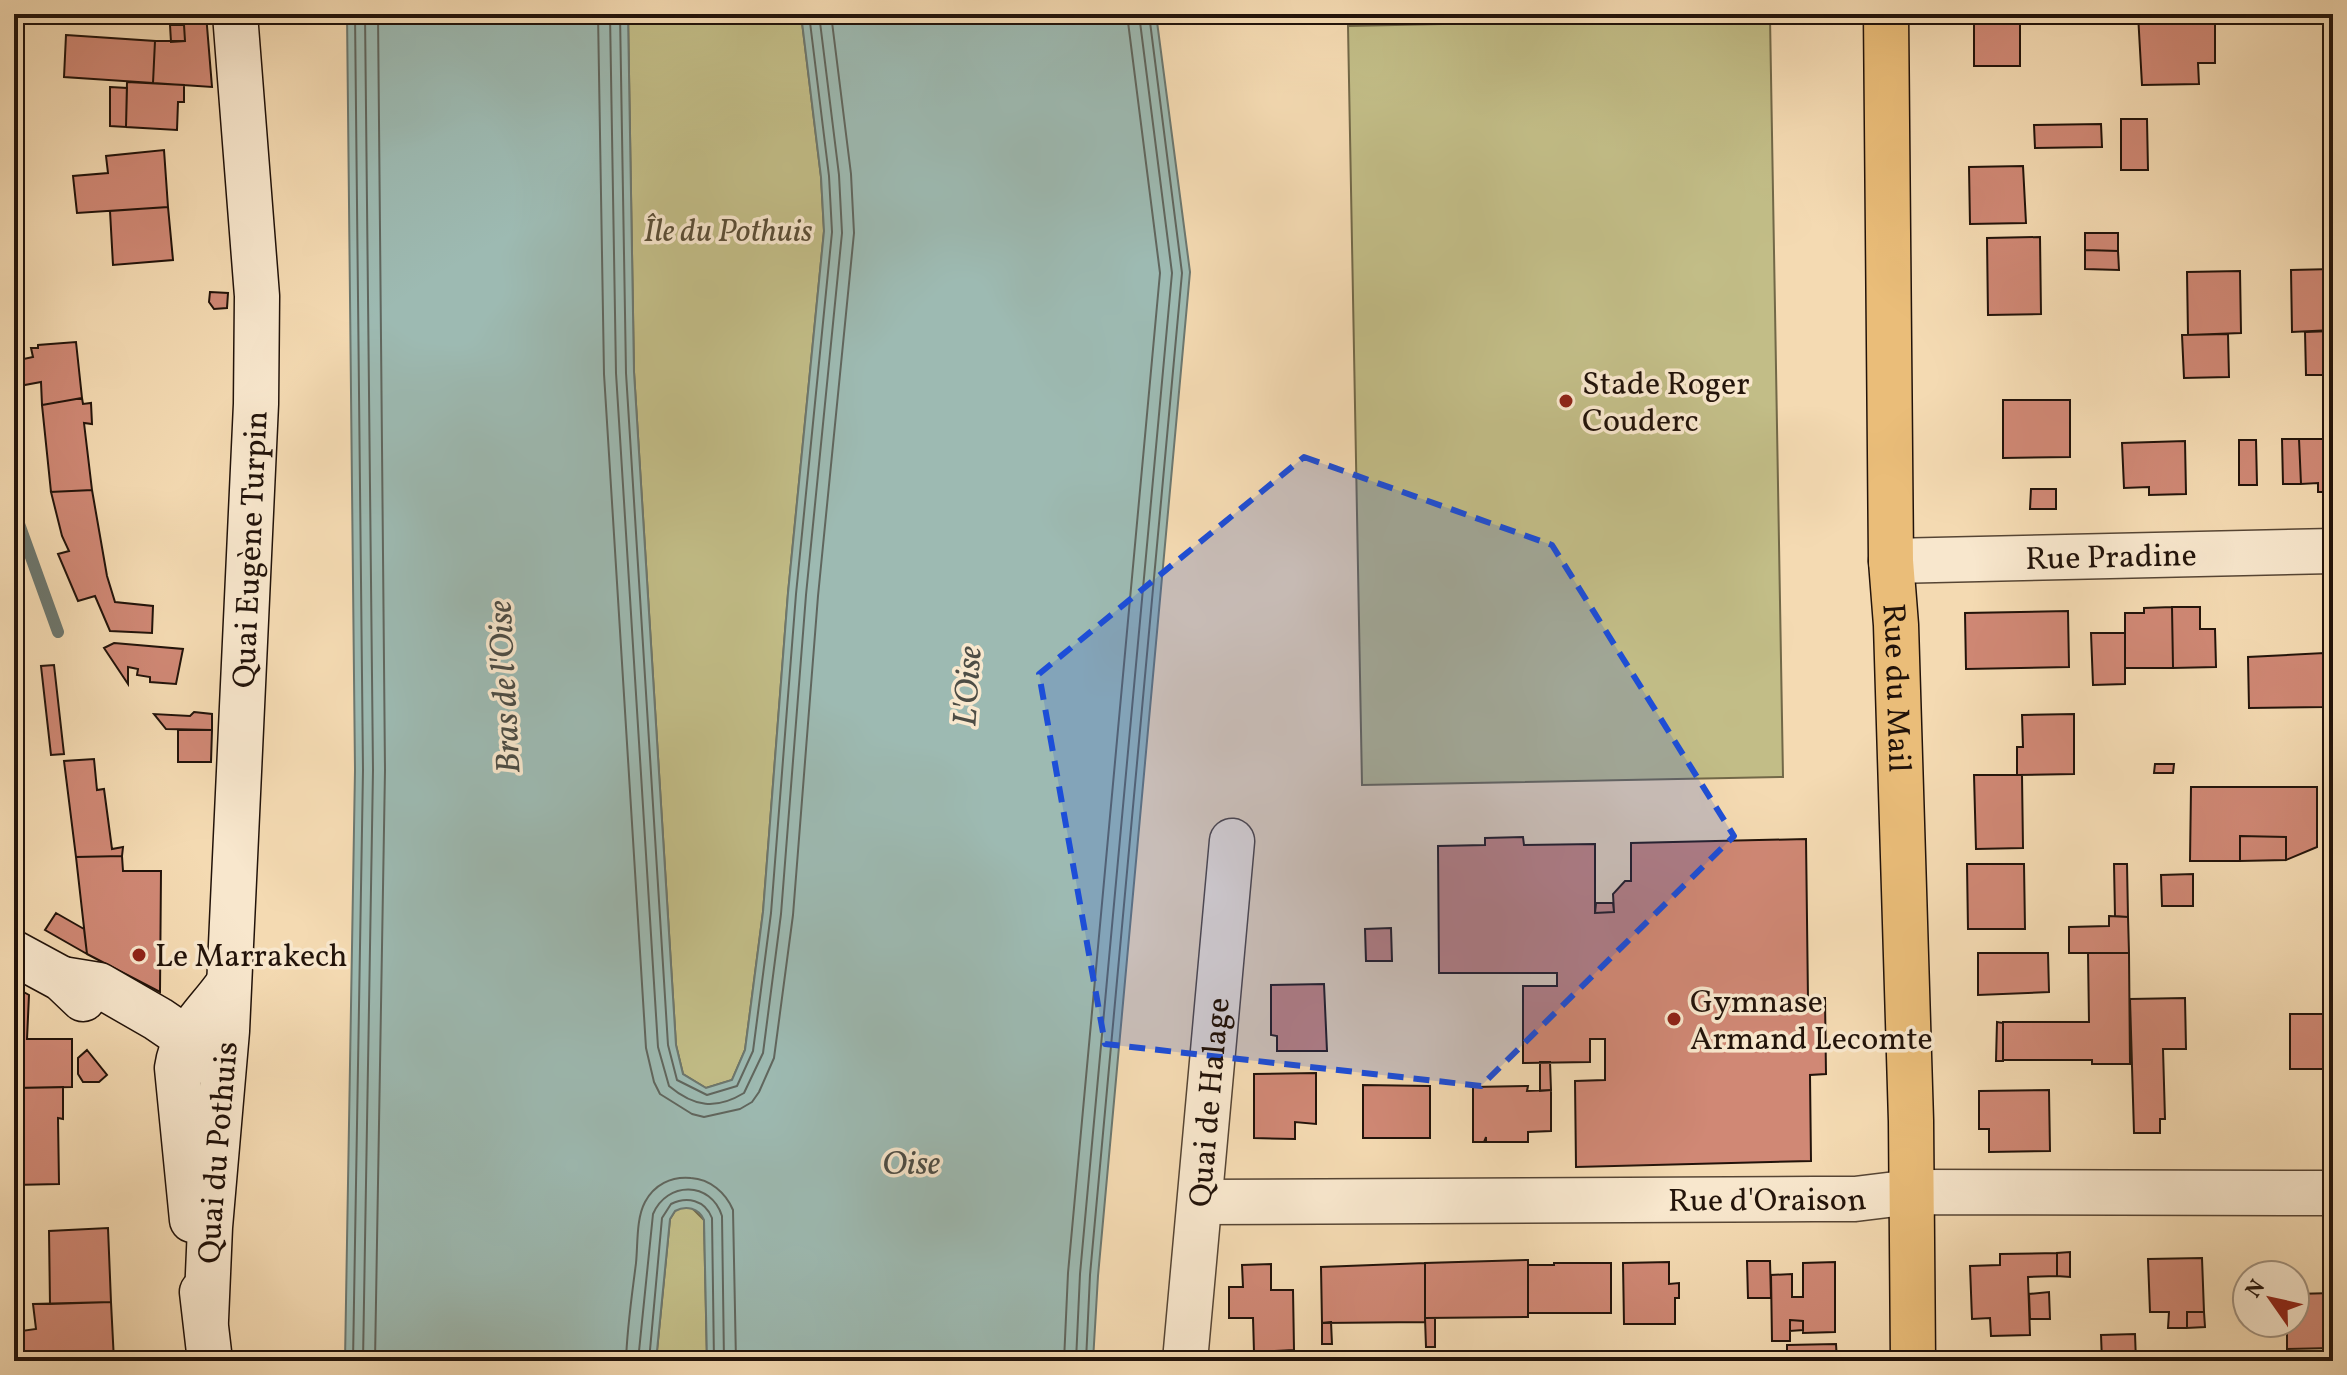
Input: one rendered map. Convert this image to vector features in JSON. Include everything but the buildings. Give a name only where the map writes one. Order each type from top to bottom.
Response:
[{"type":"main road","name":"Rue du Mail","points":[[1886,14],[1891,561],[1896,625],[1912,1192],[1913,1361]]},
{"type":"street","name":"Quai Eugène Turpin","points":[[228,984],[243,730],[257,327],[235,14]]},
{"type":"street","name":"Rue Pradine","points":[[1891,561],[2333,551]]},
{"type":"street","name":"Quai de Halage","points":[[1185,1361],[1232,841]]},
{"type":"street","points":[[14,953],[62,979],[99,985],[158,1019],[188,1047]]},
{"type":"street","name":"Quai du Pothuis","points":[[208,1340],[187,1190],[188,1047],[228,984]]},
{"type":"street","name":"Quai du Pothuis","points":[[188,1047],[211,1074],[220,1117],[208,1340]]},
{"type":"street","name":"Rue d'Oraison","points":[[1201,1202],[1855,1199],[1912,1192],[2333,1193]]},
{"type":"highlighted area","points":[[1304,457],[1552,545],[1734,836],[1481,1086],[1105,1044],[1039,674]]},
{"type":"green space","name":"Île du Pothuis","points":[[628,14],[801,14],[821,177],[824,231],[788,593],[763,912],[745,1050],[732,1080],[706,1088],[683,1074],[676,1045],[634,372]]},
{"type":"green space","name":"Stade Roger Couderc","points":[[1770,17],[1783,777],[1362,785],[1348,26]]},
{"type":"green space","points":[[680,1208],[692,1208],[704,1220],[707,1361],[656,1361],[670,1219]]},
{"type":"water","name":"Oise","points":[[347,14],[628,14],[634,372],[676,1045],[683,1074],[706,1088],[732,1080],[745,1050],[763,912],[788,593],[824,231],[821,177],[801,14],[1156,14],[1190,272],[1098,1276],[1093,1361],[707,1361],[704,1220],[696,1210],[688,1208],[675,1211],[670,1219],[656,1361],[345,1361],[355,770]]},
{"type":"waterway","points":[[14,510],[58,632]]},
{"type":"place","name":"Stade Roger Couderc","points":[[1566,401]]},
{"type":"place","name":"Le Marrakech","points":[[139,955]]},
{"type":"place","name":"Gymnase Armand Lecomte","points":[[1674,1019]]},
{"type":"water label","name":"L'Oise","points":[[966,686]]},
{"type":"water label","name":"Bras de l'Oise","points":[[503,687]]}]
